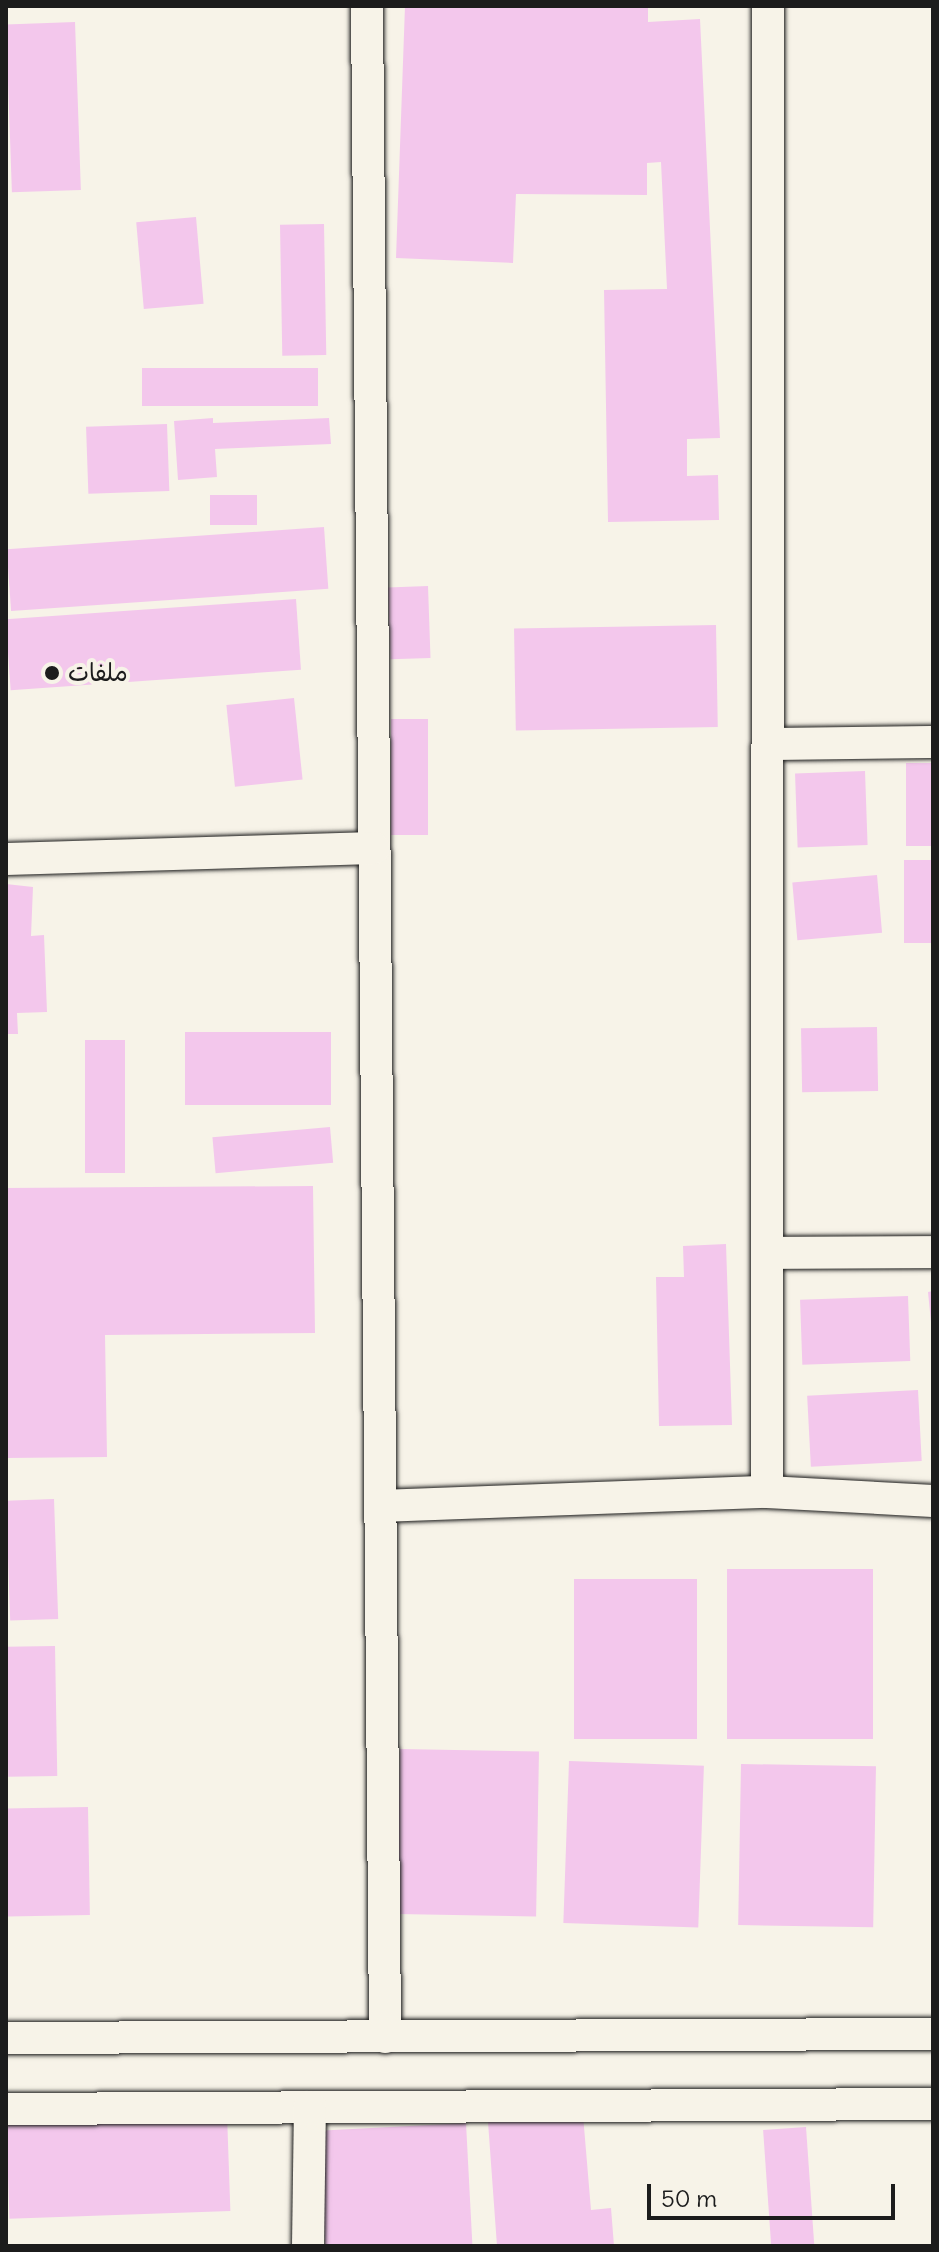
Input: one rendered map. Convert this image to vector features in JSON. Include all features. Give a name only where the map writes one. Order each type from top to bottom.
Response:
[{"type":"street","points":[[367,6],[385,2037]]},
{"type":"street","points":[[767,1492],[771,744],[768,6]]},
{"type":"street","points":[[771,744],[933,742]]},
{"type":"street","points":[[6,859],[374,848]]},
{"type":"street","points":[[768,1253],[933,1252]]},
{"type":"street","points":[[380,1506],[767,1492],[933,1501]]},
{"type":"street","points":[[6,2038],[933,2034]]},
{"type":"street","points":[[6,2109],[933,2104]]},
{"type":"street","points":[[308,2246],[310,2107]]},
{"type":"building","points":[[405,6],[648,6],[648,22],[700,19],[720,438],[687,439],[687,476],[718,475],[719,520],[608,522],[604,290],[667,289],[661,162],[647,163],[647,195],[516,194],[513,263],[396,258]]},
{"type":"building","points":[[75,22],[81,190],[12,192],[6,24]]},
{"type":"building","points":[[196,217],[204,304],[144,309],[136,222]]},
{"type":"building","points":[[324,224],[326,355],[282,356],[280,225]]},
{"type":"building","points":[[142,368],[318,368],[318,406],[142,406]]},
{"type":"building","points":[[213,418],[213,423],[329,418],[331,444],[215,449],[217,477],[178,480],[174,421]]},
{"type":"building","points":[[167,424],[169,491],[88,494],[86,427]]},
{"type":"building","points":[[210,495],[257,495],[257,525],[210,525]]},
{"type":"building","points":[[324,527],[328,589],[11,611],[7,549]]},
{"type":"building","points":[[428,586],[431,658],[391,659],[388,587]]},
{"type":"building","points":[[296,599],[301,670],[11,690],[6,619]]},
{"type":"building","points":[[716,625],[718,727],[516,731],[514,629]]},
{"type":"building","points":[[294,698],[303,780],[235,787],[226,705]]},
{"type":"building","points":[[391,719],[428,719],[428,835],[391,835]]},
{"type":"building","points":[[906,763],[933,763],[933,846],[906,846]]},
{"type":"building","points":[[865,771],[868,845],[798,847],[795,773]]},
{"type":"building","points":[[904,860],[933,860],[933,943],[904,943]]},
{"type":"building","points":[[877,875],[882,933],[797,940],[792,882]]},
{"type":"building","points":[[6,884],[33,887],[31,936],[44,935],[47,1012],[17,1013],[18,1034],[6,1034]]},
{"type":"building","points":[[877,1027],[878,1091],[802,1092],[801,1028]]},
{"type":"building","points":[[185,1032],[331,1032],[331,1105],[185,1105]]},
{"type":"building","points":[[85,1040],[125,1040],[125,1173],[85,1173]]},
{"type":"building","points":[[330,1127],[333,1163],[216,1173],[212,1137]]},
{"type":"building","points":[[313,1186],[315,1333],[105,1335],[107,1457],[6,1458],[6,1188]]},
{"type":"building","points":[[726,1244],[732,1425],[659,1426],[656,1277],[684,1277],[683,1246]]},
{"type":"building","points":[[933,1291],[933,1322],[931,1322],[928,1292]]},
{"type":"building","points":[[908,1296],[910,1361],[802,1365],[800,1300]]},
{"type":"building","points":[[918,1390],[922,1461],[811,1467],[807,1396]]},
{"type":"building","points":[[54,1499],[58,1619],[10,1621],[6,1501]]},
{"type":"building","points":[[727,1569],[873,1569],[873,1739],[727,1739]]},
{"type":"building","points":[[574,1579],[697,1579],[697,1739],[574,1739]]},
{"type":"building","points":[[55,1646],[57,1776],[8,1777],[6,1647]]},
{"type":"building","points":[[400,1749],[539,1751],[536,1916],[397,1914]]},
{"type":"building","points":[[569,1761],[704,1766],[698,1928],[563,1923]]},
{"type":"building","points":[[741,1764],[876,1766],[873,1927],[738,1925]]},
{"type":"building","points":[[88,1807],[90,1915],[8,1916],[6,1808]]},
{"type":"building","points":[[227,2114],[230,2211],[10,2219],[6,2122]]},
{"type":"building","points":[[583,2115],[591,2210],[611,2208],[614,2246],[497,2246],[488,2122]]},
{"type":"building","points":[[466,2123],[472,2246],[325,2246],[319,2131]]},
{"type":"building","points":[[806,2127],[814,2246],[771,2246],[763,2130]]},
{"type":"place","name":"ملفات","points":[[52,673]]}]
